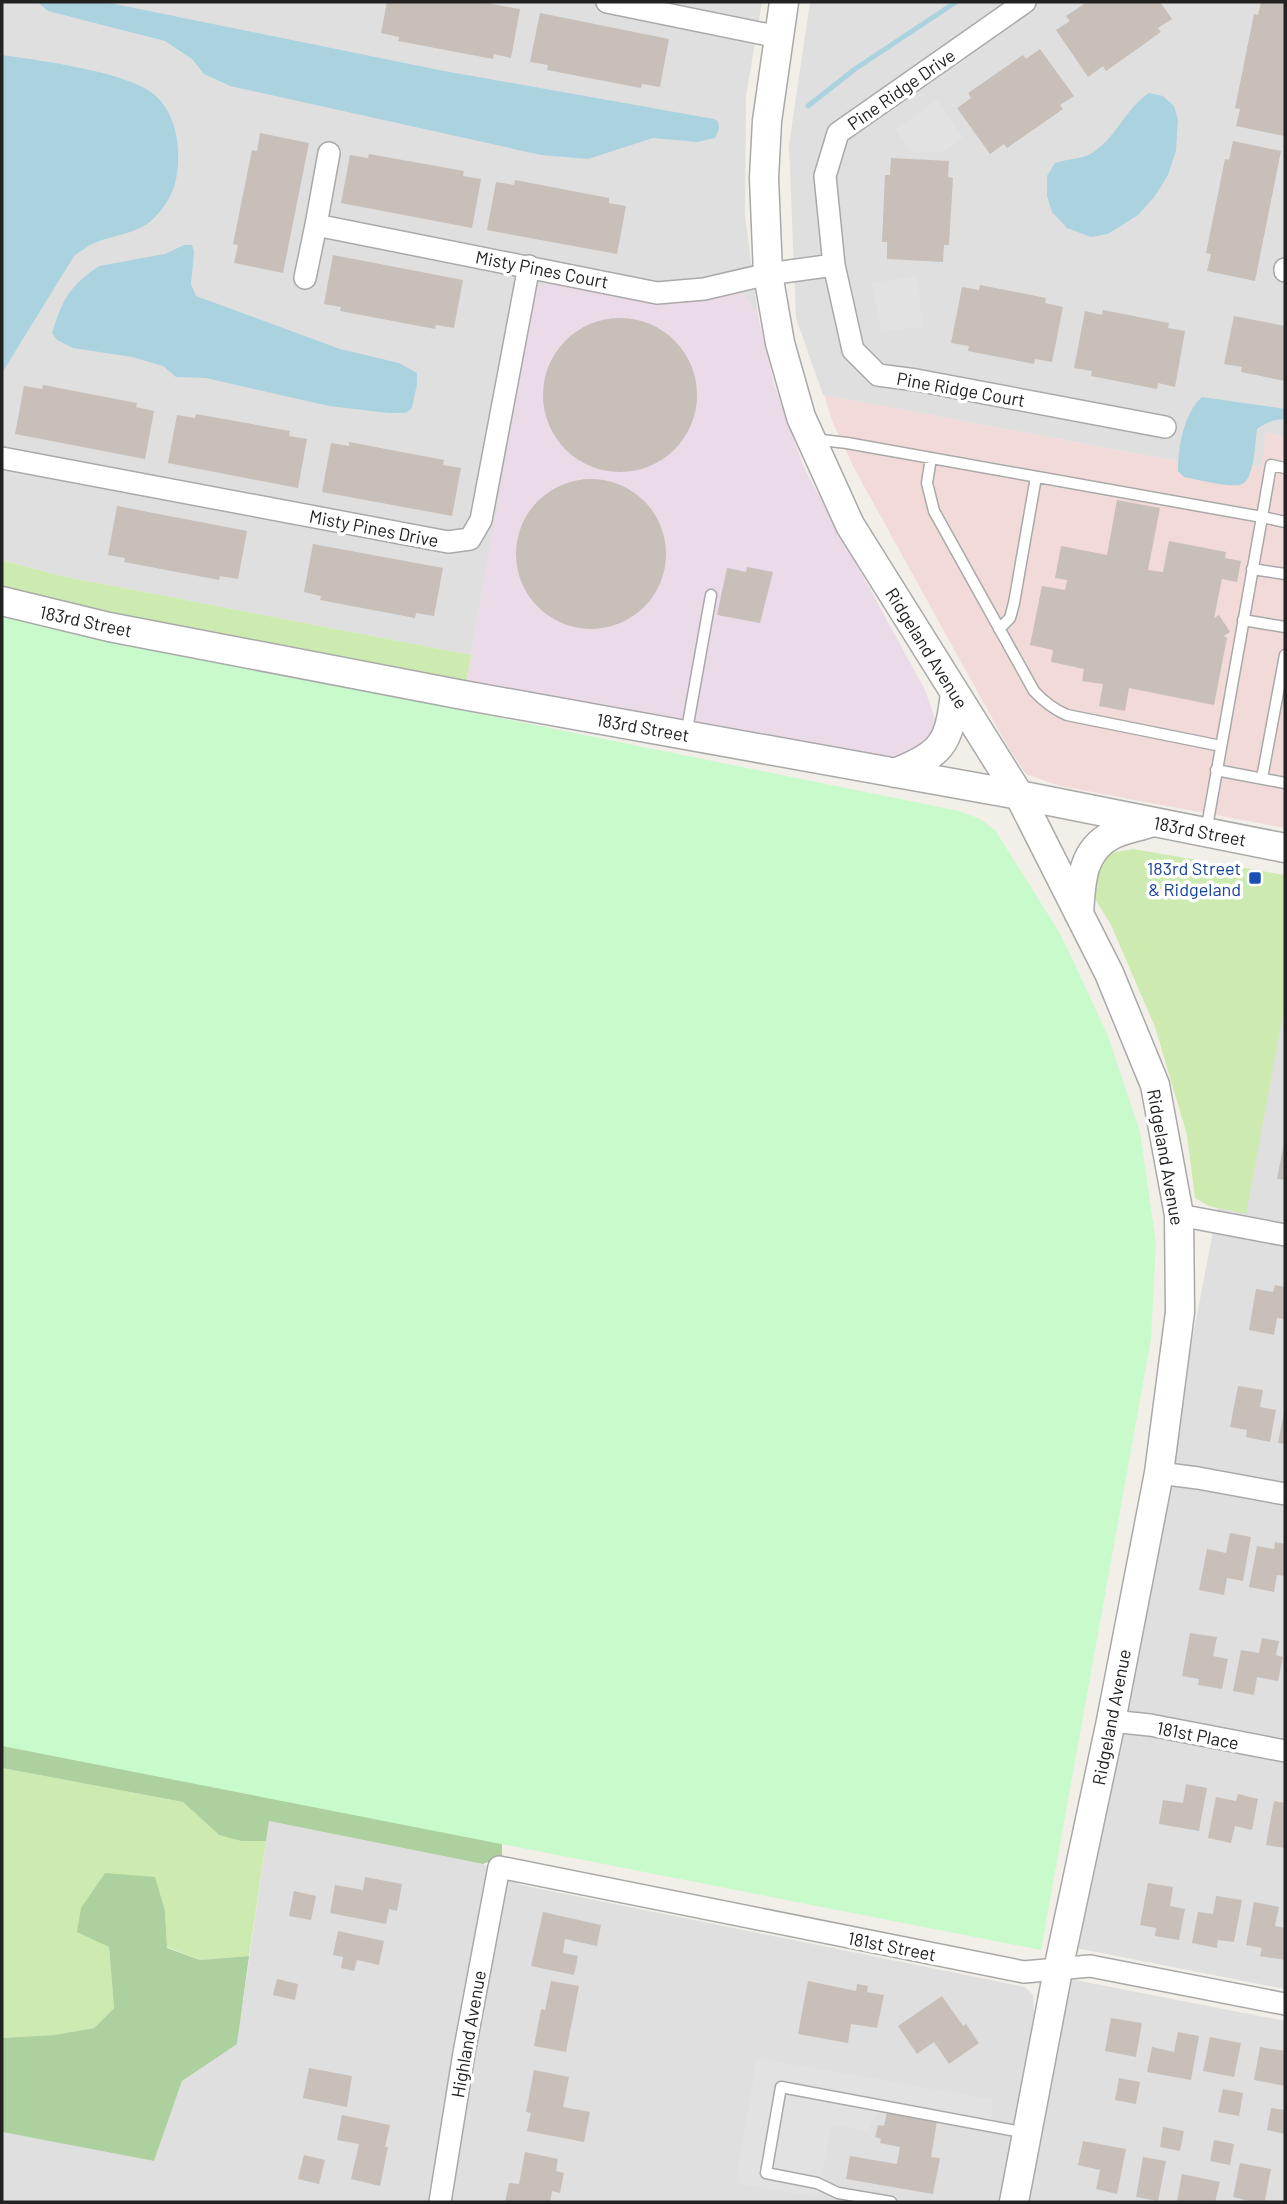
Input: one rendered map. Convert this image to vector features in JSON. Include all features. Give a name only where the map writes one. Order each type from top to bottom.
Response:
[{"type":"street","points":[[607,2],[779,37]]},
{"type":"street","name":"Ridgeland Avenue","points":[[783,2],[767,121],[764,178],[768,274],[780,343],[801,417],[850,525],[1018,796],[1109,973],[1155,1085],[1179,1215],[1180,1312],[1159,1473],[1111,1721],[1058,1970],[1014,2202]]},
{"type":"street","name":"Pine Ridge Drive","points":[[834,265],[825,176],[838,133],[1025,2]]},
{"type":"street","points":[[305,278],[329,153]]},
{"type":"street","name":"Misty Pines Court","points":[[316,225],[657,293],[704,289],[768,274]]},
{"type":"street","points":[[768,274],[834,265]]},
{"type":"street","name":"Pine Ridge Court","points":[[834,265],[853,350],[878,375],[1165,427]]},
{"type":"street","name":"Misty Pines Drive","points":[[2,458],[448,542],[470,539],[481,520],[529,266]]},
{"type":"street","name":"183rd Street","points":[[2,601],[109,627],[1285,848]]},
{"type":"street","points":[[895,773],[920,762],[943,743],[951,724],[955,693]]},
{"type":"street","points":[[1079,914],[1082,873],[1096,846],[1113,834],[1152,822]]},
{"type":"street","points":[[1179,1215],[1285,1236]]},
{"type":"street","points":[[1159,1473],[1285,1494]]},
{"type":"street","name":"181st Place","points":[[1111,1721],[1150,1725],[1285,1752]]},
{"type":"street","name":"181st Street","points":[[499,1867],[1024,1972],[1090,1966],[1285,2004]]},
{"type":"street","name":"Highland Avenue","points":[[440,2202],[464,2053],[499,1867]]},
{"type":"lane","points":[[810,439],[847,443],[1285,522]]},
{"type":"lane","points":[[931,458],[927,483],[934,511],[1034,691],[1055,710],[1067,715],[1221,746]]},
{"type":"lane","points":[[1205,832],[1271,465],[1285,468]]},
{"type":"lane","points":[[999,629],[1010,618],[1014,603],[1035,477]]},
{"type":"lane","points":[[1252,569],[1285,574]]},
{"type":"lane","points":[[686,735],[711,595]]},
{"type":"lane","points":[[1244,620],[1285,627]]},
{"type":"lane","points":[[1262,778],[1285,655]]},
{"type":"lane","points":[[1216,770],[1285,783]]},
{"type":"lane","points":[[891,2202],[838,2193],[817,2183],[766,2173],[781,2087],[1027,2133]]},
{"type":"shaded area","points":[[2,2],[762,2],[746,96],[745,215],[758,316],[744,295],[720,292],[671,304],[553,282],[537,288],[471,655],[61,576],[2,560]]},
{"type":"shaded area","points":[[810,2],[1285,2],[1285,437],[1266,433],[1262,467],[1165,459],[823,395],[796,318],[789,145]]},
{"type":"shaded area","points":[[937,100],[963,138],[941,153],[910,151],[896,129]]},
{"type":"shaded area","points":[[917,277],[923,327],[881,332],[872,282]]},
{"type":"shaded area","points":[[552,282],[670,304],[720,292],[744,295],[758,316],[774,384],[804,468],[925,690],[936,721],[928,739],[909,754],[886,758],[466,683],[532,310],[537,288]]},
{"type":"shaded area","points":[[824,395],[1165,459],[1261,467],[1266,433],[1285,437],[1285,828],[1060,786],[1026,774],[1008,747],[854,468],[833,423]]},
{"type":"shaded area","points":[[1281,875],[1285,875],[1285,1989],[1076,1948]]},
{"type":"shaded area","points":[[269,1821],[483,1864],[521,1885],[1025,1987],[1033,1995],[1035,2023],[1001,2202],[2,2202],[2,2132],[154,2161],[182,2081],[237,2043]]},
{"type":"shaded area","points":[[1070,1979],[1285,2021],[1285,2202],[1027,2202]]},
{"type":"shaded area","points":[[757,2058],[991,2099],[993,2115],[990,2131],[880,2111],[870,2124],[869,2131],[831,2125],[818,2197],[736,2183]]},
{"type":"green space","points":[[2,560],[61,576],[471,655],[466,683],[173,628],[2,589]]},
{"type":"green space","points":[[2,617],[959,811],[980,819],[995,830],[1061,935],[1108,1036],[1140,1132],[1156,1243],[1151,1339],[1041,1950],[2,1746]]},
{"type":"green space","points":[[1133,849],[1285,875],[1285,1004],[1246,1214],[1209,1206],[1195,1198],[1187,1135],[1155,1027],[1111,925],[1093,896],[1093,872],[1105,854]]},
{"type":"green space","points":[[2,1517],[488,1822],[502,1844],[502,1856],[483,1864],[269,1821],[266,1841],[241,1841],[219,1835],[183,1802],[2,1768]]},
{"type":"green space","points":[[2,1768],[183,1802],[219,1835],[241,1841],[266,1841],[249,1956],[200,1960],[167,1947],[165,1911],[109,1947],[114,2008],[94,2028],[54,2035],[2,2038]]},
{"type":"green space","points":[[105,1873],[155,1877],[165,1911],[167,1948],[200,1960],[249,1956],[237,2044],[182,2081],[154,2161],[2,2132],[2,2038],[54,2035],[94,2028],[114,2008],[109,1947],[77,1932],[81,1908]]},
{"type":"water","points":[[37,2],[105,2],[439,70],[714,119],[718,121],[719,129],[715,138],[697,142],[653,138],[588,159],[541,155],[230,86],[204,74],[192,59],[165,41],[48,11]]},
{"type":"water","points":[[2,55],[83,68],[144,88],[161,101],[169,113],[176,134],[178,159],[174,186],[162,209],[142,227],[92,244],[74,256],[2,373]]},
{"type":"water","points":[[1149,93],[1163,96],[1174,106],[1178,119],[1176,151],[1168,175],[1155,196],[1138,215],[1108,234],[1091,237],[1067,228],[1052,212],[1047,196],[1047,176],[1055,163],[1088,155],[1100,147]]},
{"type":"water","points":[[184,245],[192,245],[194,252],[191,284],[196,296],[340,349],[399,363],[417,373],[412,408],[406,413],[388,413],[329,406],[206,378],[176,377],[163,366],[132,357],[73,348],[57,340],[52,333],[68,294],[99,266],[165,254]]},
{"type":"water","points":[[1202,397],[1285,409],[1285,420],[1271,422],[1257,429],[1250,473],[1248,479],[1240,485],[1184,477],[1178,471],[1179,451],[1186,421]]},
{"type":"building","points":[[387,2],[480,2],[520,9],[511,58],[494,54],[493,59],[398,41],[399,37],[381,33]]},
{"type":"building","points":[[1087,2],[1160,2],[1172,19],[1158,28],[1161,32],[1106,71],[1103,66],[1088,77],[1056,30],[1070,21],[1066,16]]},
{"type":"building","points":[[1261,2],[1285,2],[1284,136],[1236,126],[1240,109],[1235,108],[1254,14],[1258,15]]},
{"type":"building","points":[[540,13],[669,39],[660,87],[642,84],[641,88],[547,70],[548,65],[530,62]]},
{"type":"building","points":[[1040,49],[1074,96],[1060,105],[1063,109],[1007,148],[1004,144],[990,154],[957,108],[971,98],[968,93],[1023,55],[1026,59]]},
{"type":"building","points":[[260,133],[309,143],[283,273],[234,263],[238,245],[233,244],[252,150],[257,151]]},
{"type":"building","points":[[1233,141],[1281,151],[1255,281],[1207,271],[1211,254],[1206,253],[1225,159],[1229,160]]},
{"type":"building","points":[[369,154],[464,171],[463,176],[481,179],[472,228],[341,203],[350,155],[368,158]]},
{"type":"building","points":[[891,158],[949,161],[948,177],[953,178],[949,245],[944,245],[943,262],[887,259],[887,242],[882,242],[885,175],[890,175]]},
{"type":"building","points":[[515,180],[609,198],[609,203],[626,206],[617,254],[487,230],[496,182],[514,185]]},
{"type":"building","points":[[333,255],[463,280],[454,328],[436,325],[435,329],[340,311],[341,307],[324,304]]},
{"type":"building","points":[[980,285],[1046,298],[1045,303],[1063,307],[1052,362],[1035,359],[1034,364],[968,351],[969,346],[951,343],[962,287],[979,290]]},
{"type":"building","points":[[1103,310],[1169,323],[1168,328],[1185,331],[1175,387],[1158,383],[1157,389],[1091,376],[1092,371],[1074,368],[1085,311],[1102,315]]},
{"type":"building","points":[[1234,316],[1285,326],[1285,381],[1241,372],[1242,367],[1224,364]]},
{"type":"building","points":[[620,318],[649,324],[675,340],[691,366],[697,395],[691,424],[675,450],[649,466],[620,472],[591,466],[565,450],[549,424],[543,395],[549,366],[565,340],[591,324]]},
{"type":"building","points":[[43,385],[137,403],[136,407],[154,411],[145,459],[15,434],[24,386],[42,389]]},
{"type":"building","points":[[196,414],[290,431],[289,436],[307,439],[298,488],[168,463],[177,415],[195,418]]},
{"type":"building","points":[[349,442],[444,460],[443,465],[461,468],[452,516],[322,492],[331,443],[349,446]]},
{"type":"building","points":[[591,479],[620,485],[644,501],[660,525],[666,554],[660,583],[644,607],[620,623],[591,629],[562,623],[538,607],[522,583],[516,554],[522,525],[538,501],[562,485]]},
{"type":"building","points":[[1117,500],[1160,508],[1148,570],[1163,572],[1169,541],[1226,552],[1225,558],[1241,561],[1237,582],[1222,579],[1214,618],[1219,615],[1230,632],[1224,636],[1227,638],[1214,705],[1129,688],[1125,711],[1099,706],[1103,684],[1082,681],[1084,669],[1051,662],[1053,650],[1030,645],[1042,586],[1065,590],[1067,580],[1055,578],[1061,546],[1107,555]]},
{"type":"building","points":[[117,506],[247,531],[238,579],[220,576],[219,580],[124,562],[125,558],[108,555]]},
{"type":"building","points":[[313,544],[443,568],[434,616],[416,613],[415,618],[320,600],[321,596],[304,592]]},
{"type":"building","points":[[747,567],[773,572],[760,623],[717,615],[727,568],[746,572]]},
{"type":"building","points":[[1285,1144],[1285,1180],[1277,1179]]},
{"type":"building","points":[[1275,1285],[1285,1287],[1285,1319],[1277,1318],[1274,1335],[1249,1330],[1256,1289],[1273,1292]]},
{"type":"building","points":[[1238,1386],[1263,1390],[1260,1407],[1276,1410],[1270,1442],[1246,1437],[1247,1430],[1230,1427]]},
{"type":"building","points":[[1285,1412],[1285,1444],[1278,1443]]},
{"type":"building","points":[[1230,1533],[1251,1537],[1243,1581],[1227,1578],[1224,1595],[1199,1590],[1207,1549],[1226,1553]]},
{"type":"building","points":[[1275,1542],[1285,1544],[1285,1576],[1277,1575],[1274,1592],[1249,1587],[1257,1546],[1274,1549]]},
{"type":"building","points":[[1190,1633],[1217,1637],[1213,1656],[1228,1659],[1222,1689],[1198,1685],[1199,1679],[1182,1676]]},
{"type":"building","points":[[1262,1638],[1279,1641],[1276,1655],[1283,1657],[1278,1681],[1257,1677],[1254,1695],[1233,1691],[1241,1650],[1259,1653]]},
{"type":"building","points":[[1186,1784],[1207,1788],[1199,1831],[1159,1824],[1163,1800],[1183,1803]]},
{"type":"building","points":[[1238,1794],[1258,1799],[1252,1830],[1235,1826],[1231,1843],[1208,1838],[1216,1797],[1236,1801]]},
{"type":"building","points":[[1274,1801],[1285,1803],[1285,1848],[1266,1845]]},
{"type":"building","points":[[365,1877],[402,1884],[397,1911],[389,1909],[386,1924],[330,1913],[335,1885],[363,1890]]},
{"type":"building","points":[[1148,1883],[1173,1887],[1170,1906],[1185,1909],[1179,1940],[1155,1936],[1156,1928],[1140,1925]]},
{"type":"building","points":[[294,1891],[316,1896],[311,1920],[289,1916]]},
{"type":"building","points":[[1216,1896],[1242,1900],[1234,1942],[1218,1940],[1217,1948],[1192,1943],[1198,1912],[1213,1914]]},
{"type":"building","points":[[1254,1902],[1279,1907],[1275,1926],[1285,1928],[1285,1960],[1260,1956],[1262,1948],[1246,1945]]},
{"type":"building","points":[[543,1912],[601,1925],[597,1946],[565,1939],[563,1953],[578,1956],[574,1975],[531,1966]]},
{"type":"building","points":[[338,1931],[384,1941],[379,1965],[357,1960],[354,1971],[341,1968],[343,1957],[333,1955]]},
{"type":"building","points":[[277,1979],[298,1984],[295,2000],[273,1995]]},
{"type":"building","points":[[551,1981],[579,1986],[566,2052],[534,2046],[541,2009],[545,2010]]},
{"type":"building","points":[[808,1981],[856,1991],[857,1984],[868,1986],[867,1992],[884,1995],[877,2028],[851,2024],[848,2043],[798,2034]]},
{"type":"building","points":[[942,1996],[979,2043],[949,2064],[934,2042],[917,2054],[898,2026]]},
{"type":"building","points":[[1111,2018],[1142,2023],[1136,2057],[1105,2051]]},
{"type":"building","points":[[1178,2032],[1199,2036],[1191,2080],[1147,2072],[1152,2047],[1174,2052]]},
{"type":"building","points":[[1210,2037],[1241,2043],[1234,2077],[1203,2071]]},
{"type":"building","points":[[1260,2047],[1285,2051],[1285,2086],[1254,2080]]},
{"type":"building","points":[[309,2068],[352,2076],[347,2107],[303,2098]]},
{"type":"building","points":[[534,2070],[569,2077],[563,2107],[590,2112],[584,2142],[527,2131],[531,2113],[526,2112]]},
{"type":"building","points":[[1119,2078],[1140,2082],[1136,2104],[1115,2100]]},
{"type":"building","points":[[1223,2089],[1243,2093],[1239,2116],[1218,2112]]},
{"type":"building","points":[[1271,2108],[1285,2110],[1285,2134],[1267,2130]]},
{"type":"building","points":[[887,2112],[937,2121],[931,2157],[940,2158],[933,2194],[846,2179],[850,2156],[897,2164],[900,2147],[880,2143],[881,2139],[875,2137],[878,2125],[884,2126]]},
{"type":"building","points":[[342,2115],[390,2125],[380,2186],[351,2179],[359,2144],[337,2140]]},
{"type":"building","points":[[1163,2127],[1184,2131],[1180,2151],[1160,2147]]},
{"type":"building","points":[[1214,2140],[1234,2144],[1230,2165],[1210,2161]]},
{"type":"building","points":[[1083,2141],[1126,2149],[1117,2194],[1096,2189],[1100,2170],[1078,2165]]},
{"type":"building","points":[[525,2152],[558,2159],[556,2171],[564,2173],[560,2193],[552,2191],[550,2202],[505,2202],[509,2183],[519,2184]]},
{"type":"building","points":[[304,2155],[325,2160],[319,2184],[298,2179]]},
{"type":"building","points":[[1143,2157],[1166,2161],[1158,2201],[1136,2197]]},
{"type":"building","points":[[1240,2163],[1271,2169],[1265,2200],[1271,2202],[1249,2202],[1233,2197]]},
{"type":"building","points":[[1182,2174],[1220,2182],[1215,2202],[1177,2201]]},
{"type":"waterway","points":[[808,106],[855,69],[956,2]]},
{"type":"place","name":"183rd Street & Ridgeland","points":[[1255,878]]}]
